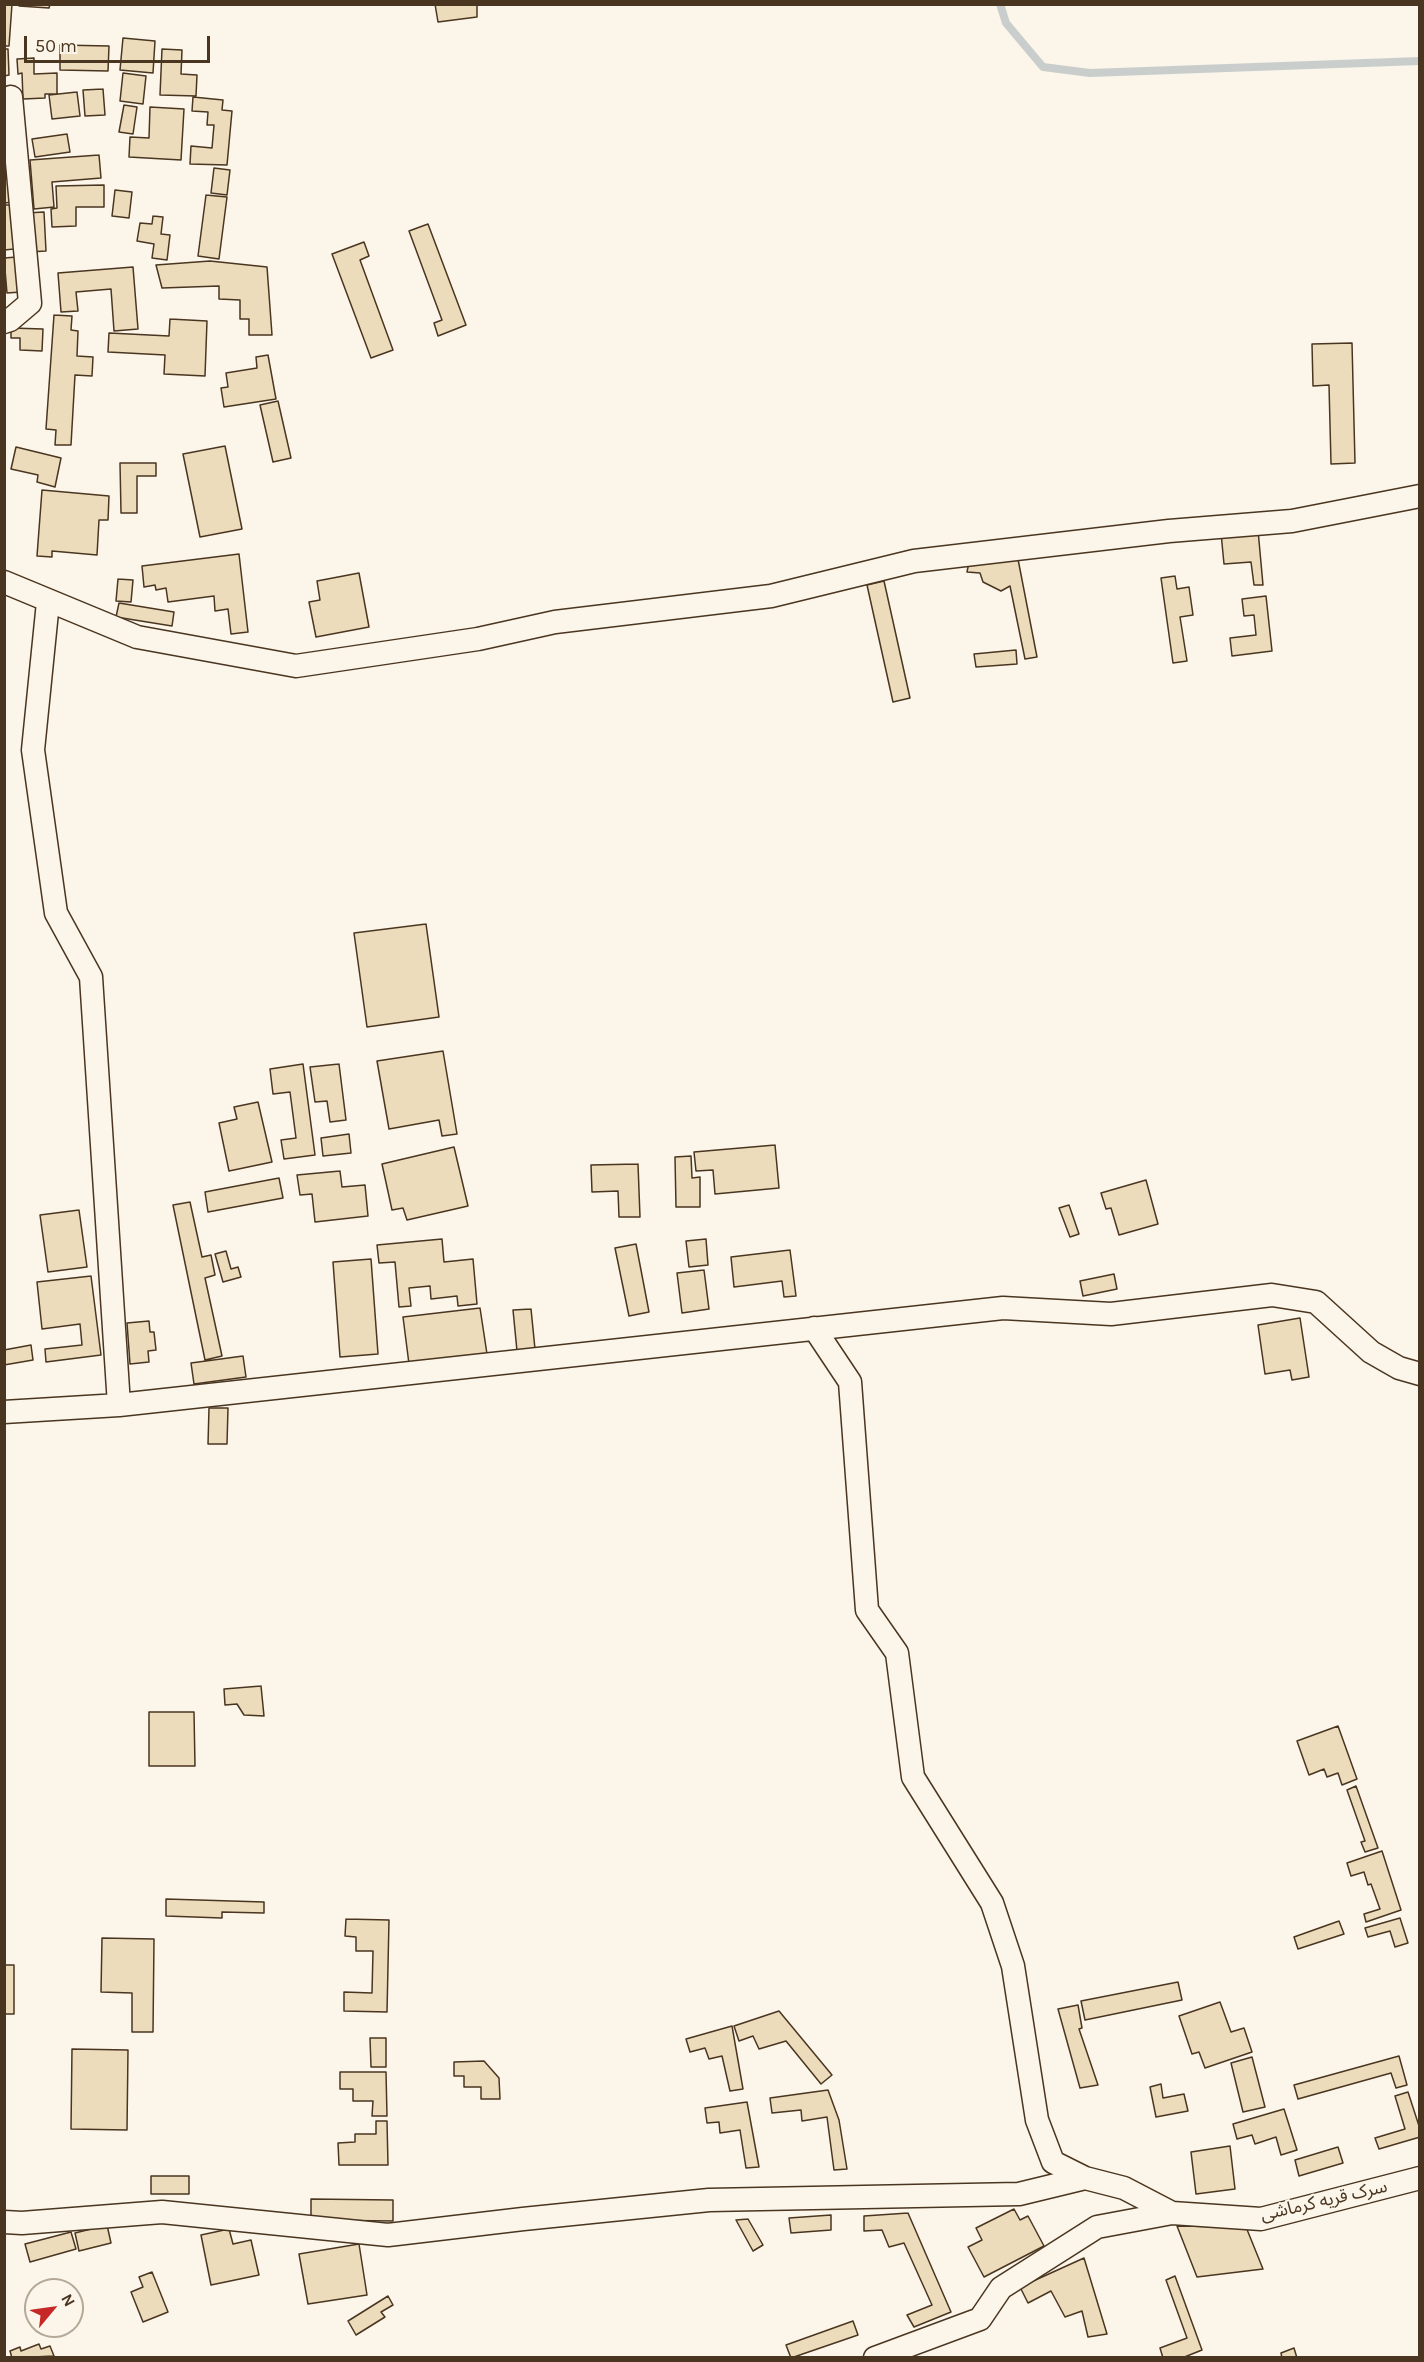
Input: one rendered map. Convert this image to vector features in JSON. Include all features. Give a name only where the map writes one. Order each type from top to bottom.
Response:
[{"type":"street","points":[[4,322],[10,320],[30,303],[11,97]]},
{"type":"street","points":[[4,582],[137,637],[297,666],[478,639],[555,622],[771,596],[914,561],[1169,531],[1292,521],[1419,496]]},
{"type":"street","points":[[48,602],[33,750],[56,913],[91,977],[119,1405]]},
{"type":"street","points":[[4,1412],[119,1405],[1003,1308],[1111,1314],[1272,1295],[1316,1302],[1371,1352],[1399,1368],[1419,1374]]},
{"type":"street","points":[[814,1328],[850,1382],[867,1610],[897,1653],[913,1777],[992,1904],[1013,1966],[1037,2120],[1053,2163],[1085,2178],[1124,2188],[1172,2213]]},
{"type":"street","points":[[4,2222],[22,2223],[162,2212],[388,2235],[709,2200],[1019,2194],[1085,2178]]},
{"type":"street","name":"سرک قریه کرماشی","points":[[875,2358],[980,2319],[1001,2288],[1097,2227],[1172,2213],[1261,2219],[1419,2178]]},
{"type":"building","points":[[4,4],[12,4],[9,46],[4,46]]},
{"type":"building","points":[[19,4],[50,4],[49,8],[19,6]]},
{"type":"building","points":[[435,4],[477,4],[477,17],[438,22]]},
{"type":"building","points":[[123,38],[155,41],[153,73],[120,70]]},
{"type":"building","points":[[60,45],[109,46],[108,71],[60,70]]},
{"type":"building","points":[[4,49],[8,49],[9,75],[4,76]]},
{"type":"building","points":[[162,49],[182,50],[181,74],[197,75],[196,96],[160,95]]},
{"type":"building","points":[[34,58],[34,74],[57,73],[57,94],[45,94],[45,98],[23,99],[22,73],[18,74],[17,59]]},
{"type":"building","points":[[123,73],[146,76],[143,104],[120,101]]},
{"type":"building","points":[[103,89],[105,115],[85,116],[83,90]]},
{"type":"building","points":[[77,92],[80,116],[52,119],[49,95]]},
{"type":"building","points":[[193,97],[223,100],[222,110],[232,111],[227,165],[190,164],[191,146],[212,148],[214,125],[207,125],[208,112],[192,111]]},
{"type":"building","points":[[124,105],[137,107],[133,134],[119,132]]},
{"type":"building","points":[[150,107],[184,109],[181,160],[129,157],[130,137],[149,138]]},
{"type":"building","points":[[67,134],[70,152],[35,157],[32,139]]},
{"type":"building","points":[[4,146],[13,202],[4,203]]},
{"type":"building","points":[[99,155],[101,178],[52,182],[54,207],[34,209],[30,160]]},
{"type":"building","points":[[214,168],[230,170],[227,195],[211,193]]},
{"type":"building","points":[[104,185],[104,207],[76,207],[76,226],[52,227],[51,209],[57,208],[56,186]]},
{"type":"building","points":[[115,190],[132,192],[129,218],[112,216]]},
{"type":"building","points":[[206,195],[227,197],[219,259],[198,256]]},
{"type":"building","points":[[4,205],[10,205],[14,249],[4,250]]},
{"type":"building","points":[[44,212],[46,251],[29,252],[26,213]]},
{"type":"building","points":[[153,216],[163,217],[161,234],[170,235],[167,260],[152,258],[154,244],[137,241],[140,223],[152,224]]},
{"type":"building","points":[[428,224],[466,325],[438,336],[434,323],[442,320],[409,231]]},
{"type":"building","points":[[364,242],[369,256],[360,260],[393,350],[371,358],[332,254]]},
{"type":"building","points":[[17,257],[21,292],[7,293],[4,258]]},
{"type":"building","points":[[210,261],[267,267],[272,335],[249,335],[249,319],[240,319],[240,300],[219,299],[219,286],[162,288],[156,265]]},
{"type":"building","points":[[133,267],[138,329],[114,331],[111,289],[76,292],[78,311],[61,312],[58,273]]},
{"type":"building","points":[[54,315],[72,316],[71,330],[78,331],[77,356],[93,357],[92,376],[75,375],[71,445],[55,445],[56,430],[46,429]]},
{"type":"building","points":[[170,319],[207,321],[205,376],[164,374],[165,355],[108,352],[109,333],[169,336]]},
{"type":"building","points":[[11,328],[43,329],[42,351],[20,350],[20,338],[11,338]]},
{"type":"building","points":[[1352,343],[1355,463],[1331,464],[1329,385],[1313,386],[1312,344]]},
{"type":"building","points":[[268,355],[276,399],[224,407],[221,388],[228,387],[226,373],[257,368],[256,357]]},
{"type":"building","points":[[278,401],[291,458],[273,462],[260,405]]},
{"type":"building","points":[[225,446],[242,529],[200,537],[183,454]]},
{"type":"building","points":[[16,447],[61,458],[55,487],[37,482],[38,475],[11,469]]},
{"type":"building","points":[[120,463],[156,463],[156,476],[137,476],[137,513],[121,513]]},
{"type":"building","points":[[42,490],[109,496],[108,520],[99,520],[97,555],[52,551],[52,557],[37,556]]},
{"type":"building","points":[[1258,530],[1263,585],[1254,585],[1251,562],[1224,564],[1221,533]]},
{"type":"building","points":[[239,554],[248,632],[231,634],[228,609],[215,611],[214,596],[168,602],[166,588],[156,590],[155,585],[144,587],[142,566]]},
{"type":"building","points":[[1017,554],[1037,657],[1025,659],[1010,586],[1001,591],[983,582],[980,573],[967,572],[970,557]]},
{"type":"building","points":[[359,573],[369,627],[316,637],[309,602],[320,600],[317,581]]},
{"type":"building","points":[[1175,576],[1177,589],[1189,587],[1193,615],[1180,617],[1187,661],[1173,663],[1161,578]]},
{"type":"building","points":[[118,579],[133,580],[131,602],[116,601]]},
{"type":"building","points":[[884,581],[910,698],[893,702],[867,585]]},
{"type":"building","points":[[1266,596],[1272,651],[1232,656],[1230,638],[1256,635],[1254,615],[1244,616],[1242,599]]},
{"type":"building","points":[[119,603],[174,612],[172,626],[116,617]]},
{"type":"building","points":[[1016,650],[1017,664],[976,667],[974,654]]},
{"type":"building","points":[[426,924],[439,1017],[367,1027],[354,933]]},
{"type":"building","points":[[443,1051],[457,1134],[442,1136],[439,1120],[389,1129],[377,1061]]},
{"type":"building","points":[[303,1064],[315,1155],[284,1159],[281,1140],[296,1138],[290,1092],[273,1094],[270,1069]]},
{"type":"building","points":[[339,1064],[346,1120],[330,1122],[327,1101],[315,1102],[310,1067]]},
{"type":"building","points":[[258,1102],[272,1162],[229,1171],[219,1123],[237,1119],[234,1107]]},
{"type":"building","points":[[349,1134],[351,1153],[323,1156],[321,1138]]},
{"type":"building","points":[[775,1145],[779,1188],[715,1194],[713,1170],[696,1171],[694,1152]]},
{"type":"building","points":[[454,1147],[468,1206],[407,1220],[403,1208],[392,1210],[382,1164]]},
{"type":"building","points":[[691,1156],[692,1178],[700,1177],[700,1207],[676,1207],[675,1157]]},
{"type":"building","points":[[638,1164],[640,1217],[619,1217],[618,1191],[592,1192],[591,1165]]},
{"type":"building","points":[[340,1171],[342,1187],[365,1185],[368,1216],[315,1222],[312,1194],[300,1195],[297,1175]]},
{"type":"building","points":[[279,1178],[283,1198],[208,1212],[205,1192]]},
{"type":"building","points":[[1146,1180],[1158,1224],[1119,1235],[1111,1208],[1106,1209],[1101,1193]]},
{"type":"building","points":[[190,1202],[202,1257],[211,1255],[215,1275],[205,1278],[222,1356],[205,1360],[173,1205]]},
{"type":"building","points":[[1069,1205],[1079,1234],[1070,1237],[1059,1208]]},
{"type":"building","points":[[79,1210],[87,1267],[48,1272],[40,1215]]},
{"type":"building","points":[[442,1239],[444,1262],[473,1259],[477,1304],[458,1306],[457,1296],[431,1299],[430,1286],[409,1288],[411,1306],[399,1307],[395,1262],[379,1263],[377,1245]]},
{"type":"building","points":[[706,1239],[708,1265],[689,1267],[686,1241]]},
{"type":"building","points":[[636,1244],[649,1312],[629,1316],[615,1248]]},
{"type":"building","points":[[790,1250],[796,1296],[784,1297],[782,1281],[734,1287],[731,1257]]},
{"type":"building","points":[[226,1251],[231,1269],[238,1267],[241,1277],[223,1282],[215,1254]]},
{"type":"building","points":[[371,1259],[378,1354],[340,1357],[333,1262]]},
{"type":"building","points":[[704,1270],[709,1309],[682,1313],[677,1273]]},
{"type":"building","points":[[1114,1274],[1117,1289],[1083,1296],[1080,1281]]},
{"type":"building","points":[[91,1276],[101,1355],[46,1362],[45,1349],[82,1345],[80,1324],[42,1329],[37,1282]]},
{"type":"building","points":[[480,1308],[487,1354],[409,1364],[403,1317]]},
{"type":"building","points":[[531,1309],[535,1349],[517,1351],[513,1310]]},
{"type":"building","points":[[1300,1318],[1309,1377],[1292,1380],[1290,1370],[1265,1374],[1258,1325]]},
{"type":"building","points":[[149,1321],[150,1332],[154,1332],[156,1350],[148,1351],[149,1362],[130,1364],[127,1323]]},
{"type":"building","points":[[31,1345],[33,1360],[4,1365],[4,1350]]},
{"type":"building","points":[[243,1356],[246,1377],[194,1384],[191,1363]]},
{"type":"building","points":[[209,1408],[228,1408],[227,1444],[208,1444]]},
{"type":"building","points":[[261,1686],[264,1716],[244,1715],[237,1704],[225,1705],[224,1689]]},
{"type":"building","points":[[149,1712],[194,1712],[195,1766],[149,1766]]},
{"type":"building","points":[[1338,1726],[1357,1779],[1342,1785],[1338,1773],[1327,1777],[1324,1769],[1309,1775],[1297,1741]]},
{"type":"building","points":[[1356,1786],[1378,1848],[1365,1852],[1361,1842],[1365,1841],[1347,1790]]},
{"type":"building","points":[[1382,1851],[1401,1910],[1366,1922],[1364,1914],[1380,1909],[1364,1872],[1351,1876],[1347,1863]]},
{"type":"building","points":[[166,1899],[264,1902],[264,1913],[222,1912],[222,1918],[166,1916]]},
{"type":"building","points":[[1400,1918],[1408,1943],[1395,1947],[1390,1931],[1368,1937],[1365,1928]]},
{"type":"building","points":[[346,1919],[389,1920],[387,2012],[344,2011],[344,1992],[372,1993],[373,1951],[356,1951],[356,1937],[345,1936]]},
{"type":"building","points":[[1339,1921],[1344,1934],[1298,1949],[1294,1937]]},
{"type":"building","points":[[102,1938],[154,1939],[153,2032],[132,2032],[132,1993],[101,1992]]},
{"type":"building","points":[[4,1965],[14,1965],[14,2014],[4,2014]]},
{"type":"building","points":[[1178,1982],[1182,2000],[1085,2020],[1081,2001]]},
{"type":"building","points":[[1220,2002],[1231,2032],[1244,2028],[1252,2052],[1205,2068],[1199,2052],[1192,2054],[1179,2016]]},
{"type":"building","points":[[1078,2005],[1082,2028],[1079,2029],[1098,2085],[1080,2088],[1058,2009]]},
{"type":"building","points":[[779,2011],[832,2075],[821,2084],[786,2041],[759,2049],[753,2036],[739,2041],[734,2026]]},
{"type":"building","points":[[732,2026],[743,2089],[730,2091],[722,2056],[709,2059],[705,2048],[690,2052],[686,2039]]},
{"type":"building","points":[[370,2038],[386,2038],[386,2067],[371,2067]]},
{"type":"building","points":[[72,2049],[128,2050],[127,2130],[71,2129]]},
{"type":"building","points":[[1399,2056],[1407,2085],[1396,2088],[1391,2073],[1298,2099],[1294,2085]]},
{"type":"building","points":[[1252,2057],[1265,2107],[1243,2112],[1231,2063]]},
{"type":"building","points":[[484,2061],[499,2078],[500,2099],[481,2099],[481,2087],[464,2087],[464,2076],[454,2076],[454,2062]]},
{"type":"building","points":[[340,2072],[386,2072],[387,2116],[372,2116],[373,2101],[353,2101],[353,2089],[340,2089]]},
{"type":"building","points":[[1161,2084],[1163,2098],[1184,2094],[1188,2111],[1156,2117],[1150,2087]]},
{"type":"building","points":[[828,2090],[839,2120],[847,2169],[834,2170],[827,2117],[802,2121],[801,2110],[772,2113],[770,2098]]},
{"type":"building","points":[[1408,2092],[1420,2129],[1420,2137],[1379,2149],[1375,2138],[1405,2129],[1395,2096]]},
{"type":"building","points":[[747,2102],[759,2167],[746,2168],[740,2130],[720,2133],[719,2122],[707,2123],[705,2108]]},
{"type":"building","points":[[1284,2109],[1297,2150],[1281,2155],[1276,2137],[1255,2144],[1252,2135],[1237,2139],[1233,2124]]},
{"type":"building","points":[[376,2121],[387,2121],[388,2165],[339,2165],[338,2143],[355,2142],[355,2134],[376,2134]]},
{"type":"building","points":[[1230,2146],[1235,2189],[1196,2194],[1191,2152]]},
{"type":"building","points":[[1338,2147],[1343,2163],[1299,2176],[1295,2160]]},
{"type":"building","points":[[151,2176],[189,2176],[189,2194],[151,2194]]},
{"type":"building","points":[[311,2199],[393,2200],[393,2221],[311,2220]]},
{"type":"building","points":[[1014,2209],[1020,2220],[1028,2216],[1044,2246],[984,2277],[968,2247],[982,2240],[976,2228]]},
{"type":"building","points":[[908,2213],[951,2312],[914,2327],[907,2315],[932,2305],[904,2243],[889,2247],[882,2230],[864,2231],[864,2216]]},
{"type":"building","points":[[831,2215],[831,2230],[791,2233],[789,2218]]},
{"type":"building","points":[[748,2219],[763,2245],[753,2251],[736,2220]]},
{"type":"building","points":[[107,2225],[111,2243],[79,2251],[75,2233]]},
{"type":"building","points":[[1177,2226],[1246,2227],[1263,2269],[1197,2277]]},
{"type":"building","points":[[229,2229],[233,2244],[251,2240],[259,2275],[211,2285],[201,2235]]},
{"type":"building","points":[[71,2232],[76,2249],[30,2262],[25,2244]]},
{"type":"building","points":[[359,2244],[367,2295],[308,2304],[299,2254]]},
{"type":"building","points":[[1084,2258],[1107,2334],[1088,2337],[1082,2311],[1065,2317],[1051,2291],[1028,2303],[1020,2287]]},
{"type":"building","points":[[152,2272],[168,2312],[143,2322],[131,2292],[143,2287],[139,2277]]},
{"type":"building","points":[[1175,2276],[1202,2350],[1182,2358],[1163,2358],[1160,2348],[1187,2338],[1166,2280]]},
{"type":"building","points":[[388,2296],[393,2305],[381,2312],[385,2317],[356,2335],[348,2321]]},
{"type":"building","points":[[853,2321],[858,2335],[791,2358],[786,2345]]},
{"type":"building","points":[[39,2344],[41,2349],[50,2346],[54,2356],[12,2358],[10,2351],[20,2347],[21,2351]]},
{"type":"building","points":[[1294,2348],[1297,2358],[1282,2358],[1281,2353]]},
{"type":"waterway","points":[[1000,4],[1006,23],[1043,67],[1090,73],[1420,61]]}]
